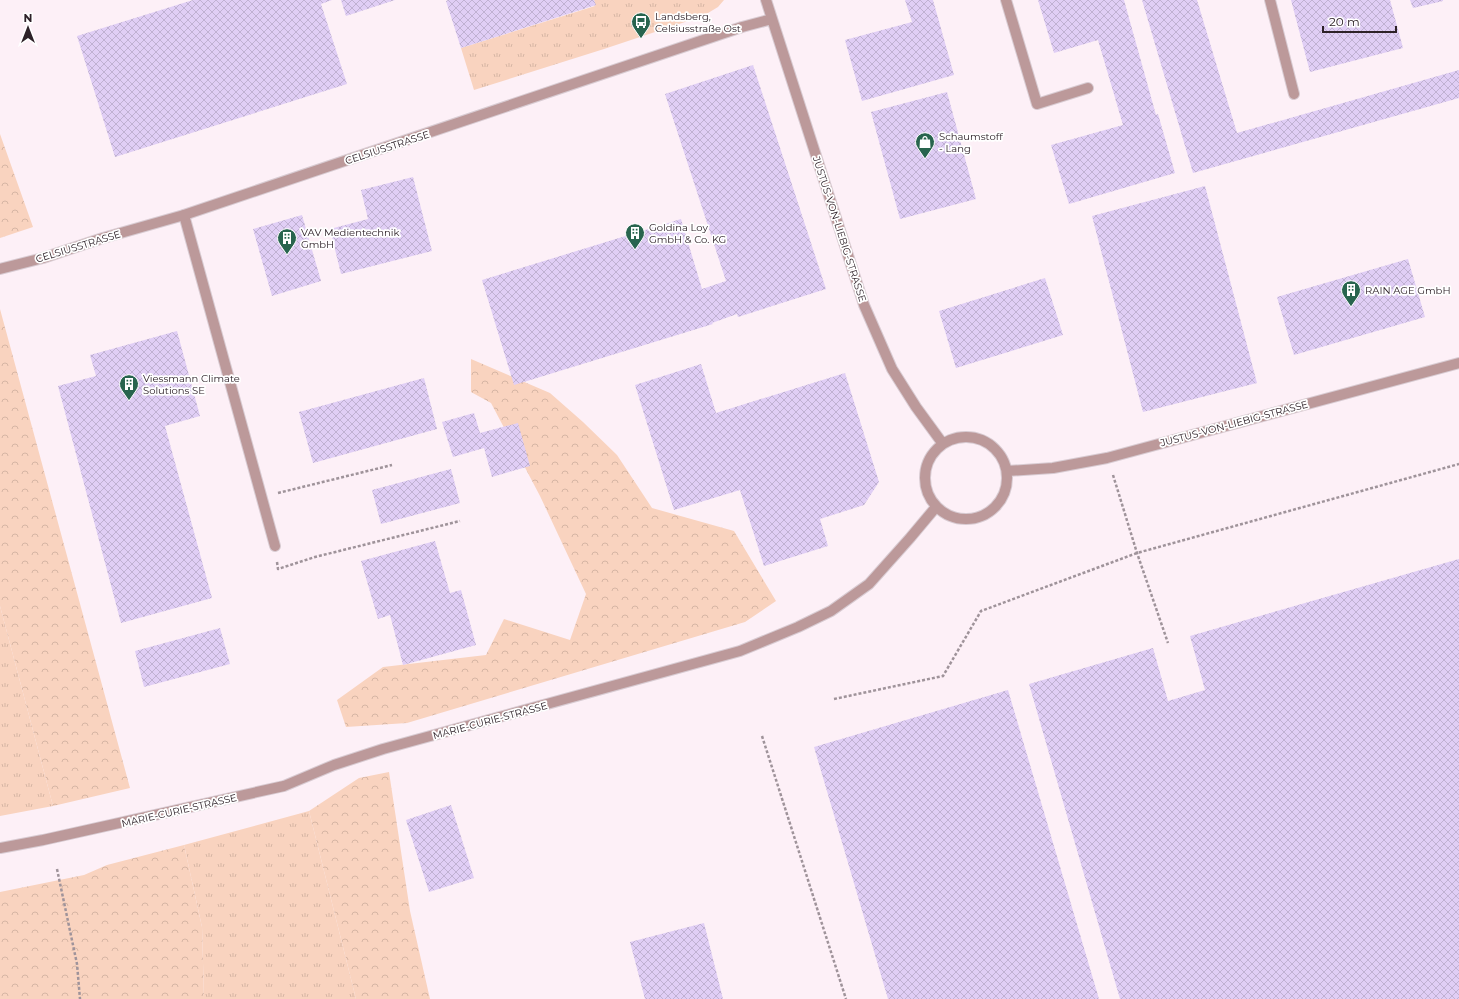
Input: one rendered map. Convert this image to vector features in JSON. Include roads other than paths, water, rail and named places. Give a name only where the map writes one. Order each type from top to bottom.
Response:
[{"type":"street","name":"JUSTUS-VON-LIEBIG-STRASSE","points":[[766,0],[864,305],[892,369],[916,407],[943,444]]},
{"type":"street","points":[[1006,0],[1037,104],[1088,88]]},
{"type":"street","points":[[1270,0],[1294,94]]},
{"type":"street","name":"CELSIUSSTRASSE","points":[[0,269],[43,258],[103,238],[184,214],[772,18]]},
{"type":"street","points":[[184,214],[275,546]]},
{"type":"street","name":"JUSTUS-VON-LIEBIG-STRASSE","points":[[1007,470],[1053,468],[1108,458],[1459,363]]},
{"type":"street","points":[[969,437],[982,440],[994,447],[1003,458],[1007,470],[1008,484],[1004,497],[996,508],[986,515],[973,520],[960,520],[947,515],[936,507],[929,498],[925,474],[928,462],[934,452],[943,444],[956,438],[969,437]]},
{"type":"street","name":"MARIE-CURIE-STRASSE","points":[[0,848],[43,840],[284,786],[334,765],[383,749],[740,651],[798,627],[831,611],[869,584],[936,507]]},
{"type":"place","name":"Landsberg, Celsiusstraße Ost","points":[[641,39]]},
{"type":"place","name":"Schaumstoff - Lang","points":[[925,159]]},
{"type":"place","name":"Goldina Loy GmbH & Co. KG","points":[[635,250]]},
{"type":"place","name":"VAV Medientechnik GmbH","points":[[287,255]]},
{"type":"place","name":"RAIN AGE GmbH","points":[[1351,307]]},
{"type":"place","name":"Viessmann Climate Solutions SE","points":[[129,401]]}]
